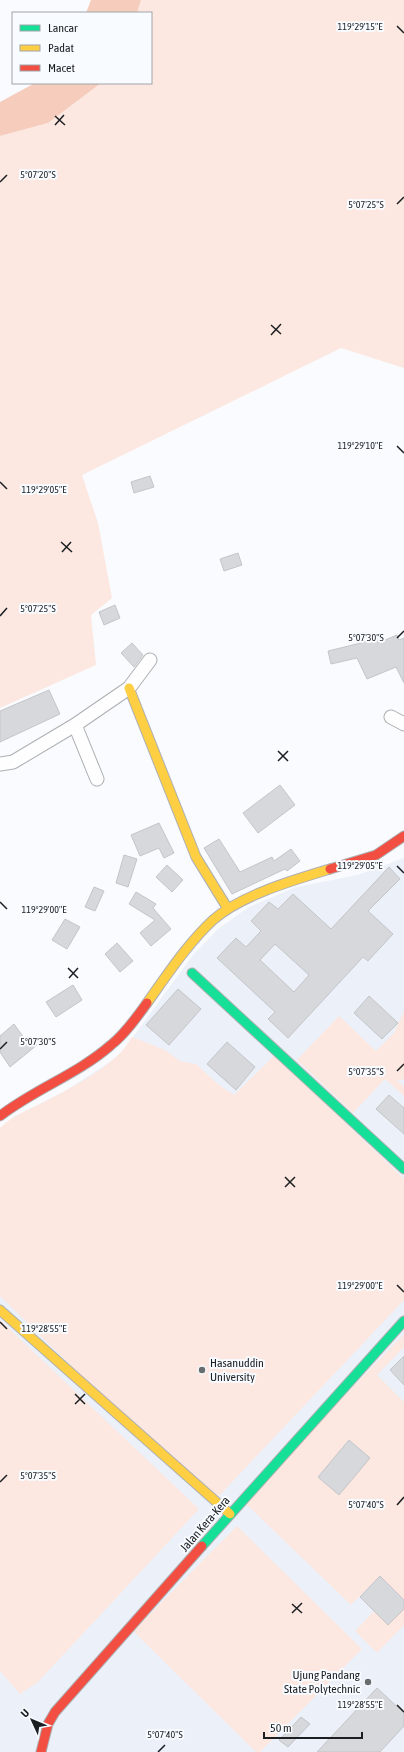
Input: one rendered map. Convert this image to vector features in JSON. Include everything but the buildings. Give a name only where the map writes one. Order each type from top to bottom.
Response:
[{"type":"street","points":[[0,764],[12,762],[76,725],[129,688],[150,660]]},
{"type":"street","points":[[129,688],[196,857],[226,905]]},
{"type":"street","points":[[391,717],[404,724]]},
{"type":"street","points":[[76,725],[97,779]]},
{"type":"street","points":[[0,1116],[14,1105],[74,1071],[112,1045],[139,1014],[177,961],[201,931],[226,905],[276,886],[376,855],[404,836]]},
{"type":"street","points":[[192,973],[404,1169]]},
{"type":"street","points":[[0,1310],[230,1514]]},
{"type":"street","name":"Jalan Kera-Kera","points":[[41,1752],[48,1724],[55,1712],[230,1514],[404,1321]]},
{"type":"shaded area","points":[[91,0],[141,0],[137,12],[86,12]]},
{"type":"shaded area","points":[[141,0],[404,0],[404,368],[341,348],[82,475],[98,523],[112,598],[91,615],[96,665],[0,708],[0,136],[48,123],[100,84],[152,84],[152,12],[137,12]]},
{"type":"shaded area","points":[[33,84],[100,84],[48,123],[0,136],[0,102]]},
{"type":"shaded area","name":"Hasanuddin University","points":[[404,858],[404,1752],[0,1752],[0,1128],[17,1116],[65,1091],[119,1056],[193,955],[218,929],[249,907],[296,887],[358,875]]},
{"type":"shaded area","points":[[404,1011],[404,1079],[397,1081],[404,1086],[404,1096],[385,1079],[353,1113],[297,1060],[339,1016],[376,1051],[394,1033]]},
{"type":"shaded area","points":[[132,1037],[165,1050],[180,1061],[196,1064],[219,1085],[234,1095],[275,1055],[404,1179],[404,1300],[218,1497],[97,1391],[0,1296],[0,1128],[15,1116],[73,1087],[109,1063],[119,1054]]},
{"type":"shaded area","points":[[0,1320],[199,1509],[38,1682],[20,1694],[0,1671]]},
{"type":"shaded area","points":[[404,1334],[404,1347],[377,1375],[404,1402],[404,1625],[377,1653],[355,1631],[386,1599],[371,1585],[351,1605],[243,1501]]},
{"type":"shaded area","points":[[237,1526],[362,1649],[260,1752],[256,1752],[133,1631]]},
{"type":"traffic: fast","points":[[192,973],[404,1169]]},
{"type":"traffic: fast","points":[[202,1546],[404,1321]]},
{"type":"traffic: slow","points":[[129,688],[196,857],[228,909]]},
{"type":"traffic: slow","points":[[147,1003],[195,939],[213,920],[225,911],[238,903],[268,889],[330,869]]},
{"type":"traffic: slow","points":[[0,1310],[230,1514]]},
{"type":"traffic: jam","points":[[330,869],[376,855],[404,836]]},
{"type":"traffic: jam","points":[[0,1116],[13,1106],[85,1065],[121,1036],[147,1003]]},
{"type":"traffic: jam","points":[[41,1752],[48,1724],[55,1712],[202,1546]]},
{"type":"place","name":"Hasanuddin University","points":[[202,1370]]},
{"type":"place","name":"Ujung Pandang State Polytechnic","points":[[368,1682]]}]
